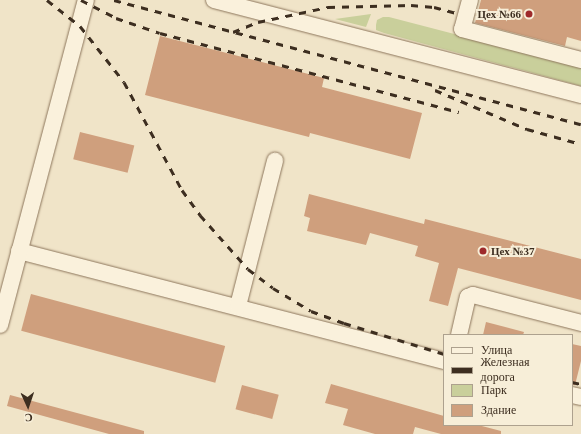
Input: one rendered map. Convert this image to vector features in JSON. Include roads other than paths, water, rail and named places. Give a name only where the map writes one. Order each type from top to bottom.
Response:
[{"type":"lane","points":[[0,325],[86,0]]},
{"type":"lane","points":[[214,0],[581,95]]},
{"type":"lane","points":[[470,0],[462,29],[581,60]]},
{"type":"lane","points":[[238,306],[275,161]]},
{"type":"lane","points":[[19,251],[238,306],[443,361]]},
{"type":"lane","points":[[459,334],[468,296],[473,295],[581,323]]},
{"type":"railway","points":[[47,0],[80,26],[124,82],[182,190],[200,215],[248,269],[273,288],[311,311],[344,323],[443,354]]},
{"type":"railway","points":[[81,0],[116,18],[160,33],[459,112]]},
{"type":"railway","points":[[114,0],[581,124]]},
{"type":"railway","points":[[233,32],[258,22],[328,7],[411,5],[434,7],[457,13]]},
{"type":"railway","points":[[435,90],[527,129],[581,144]]},
{"type":"railway","points":[[573,382],[581,384]]},
{"type":"place","name":"Цех №66","points":[[529,14]]},
{"type":"place","name":"Цех №37","points":[[483,251]]}]
